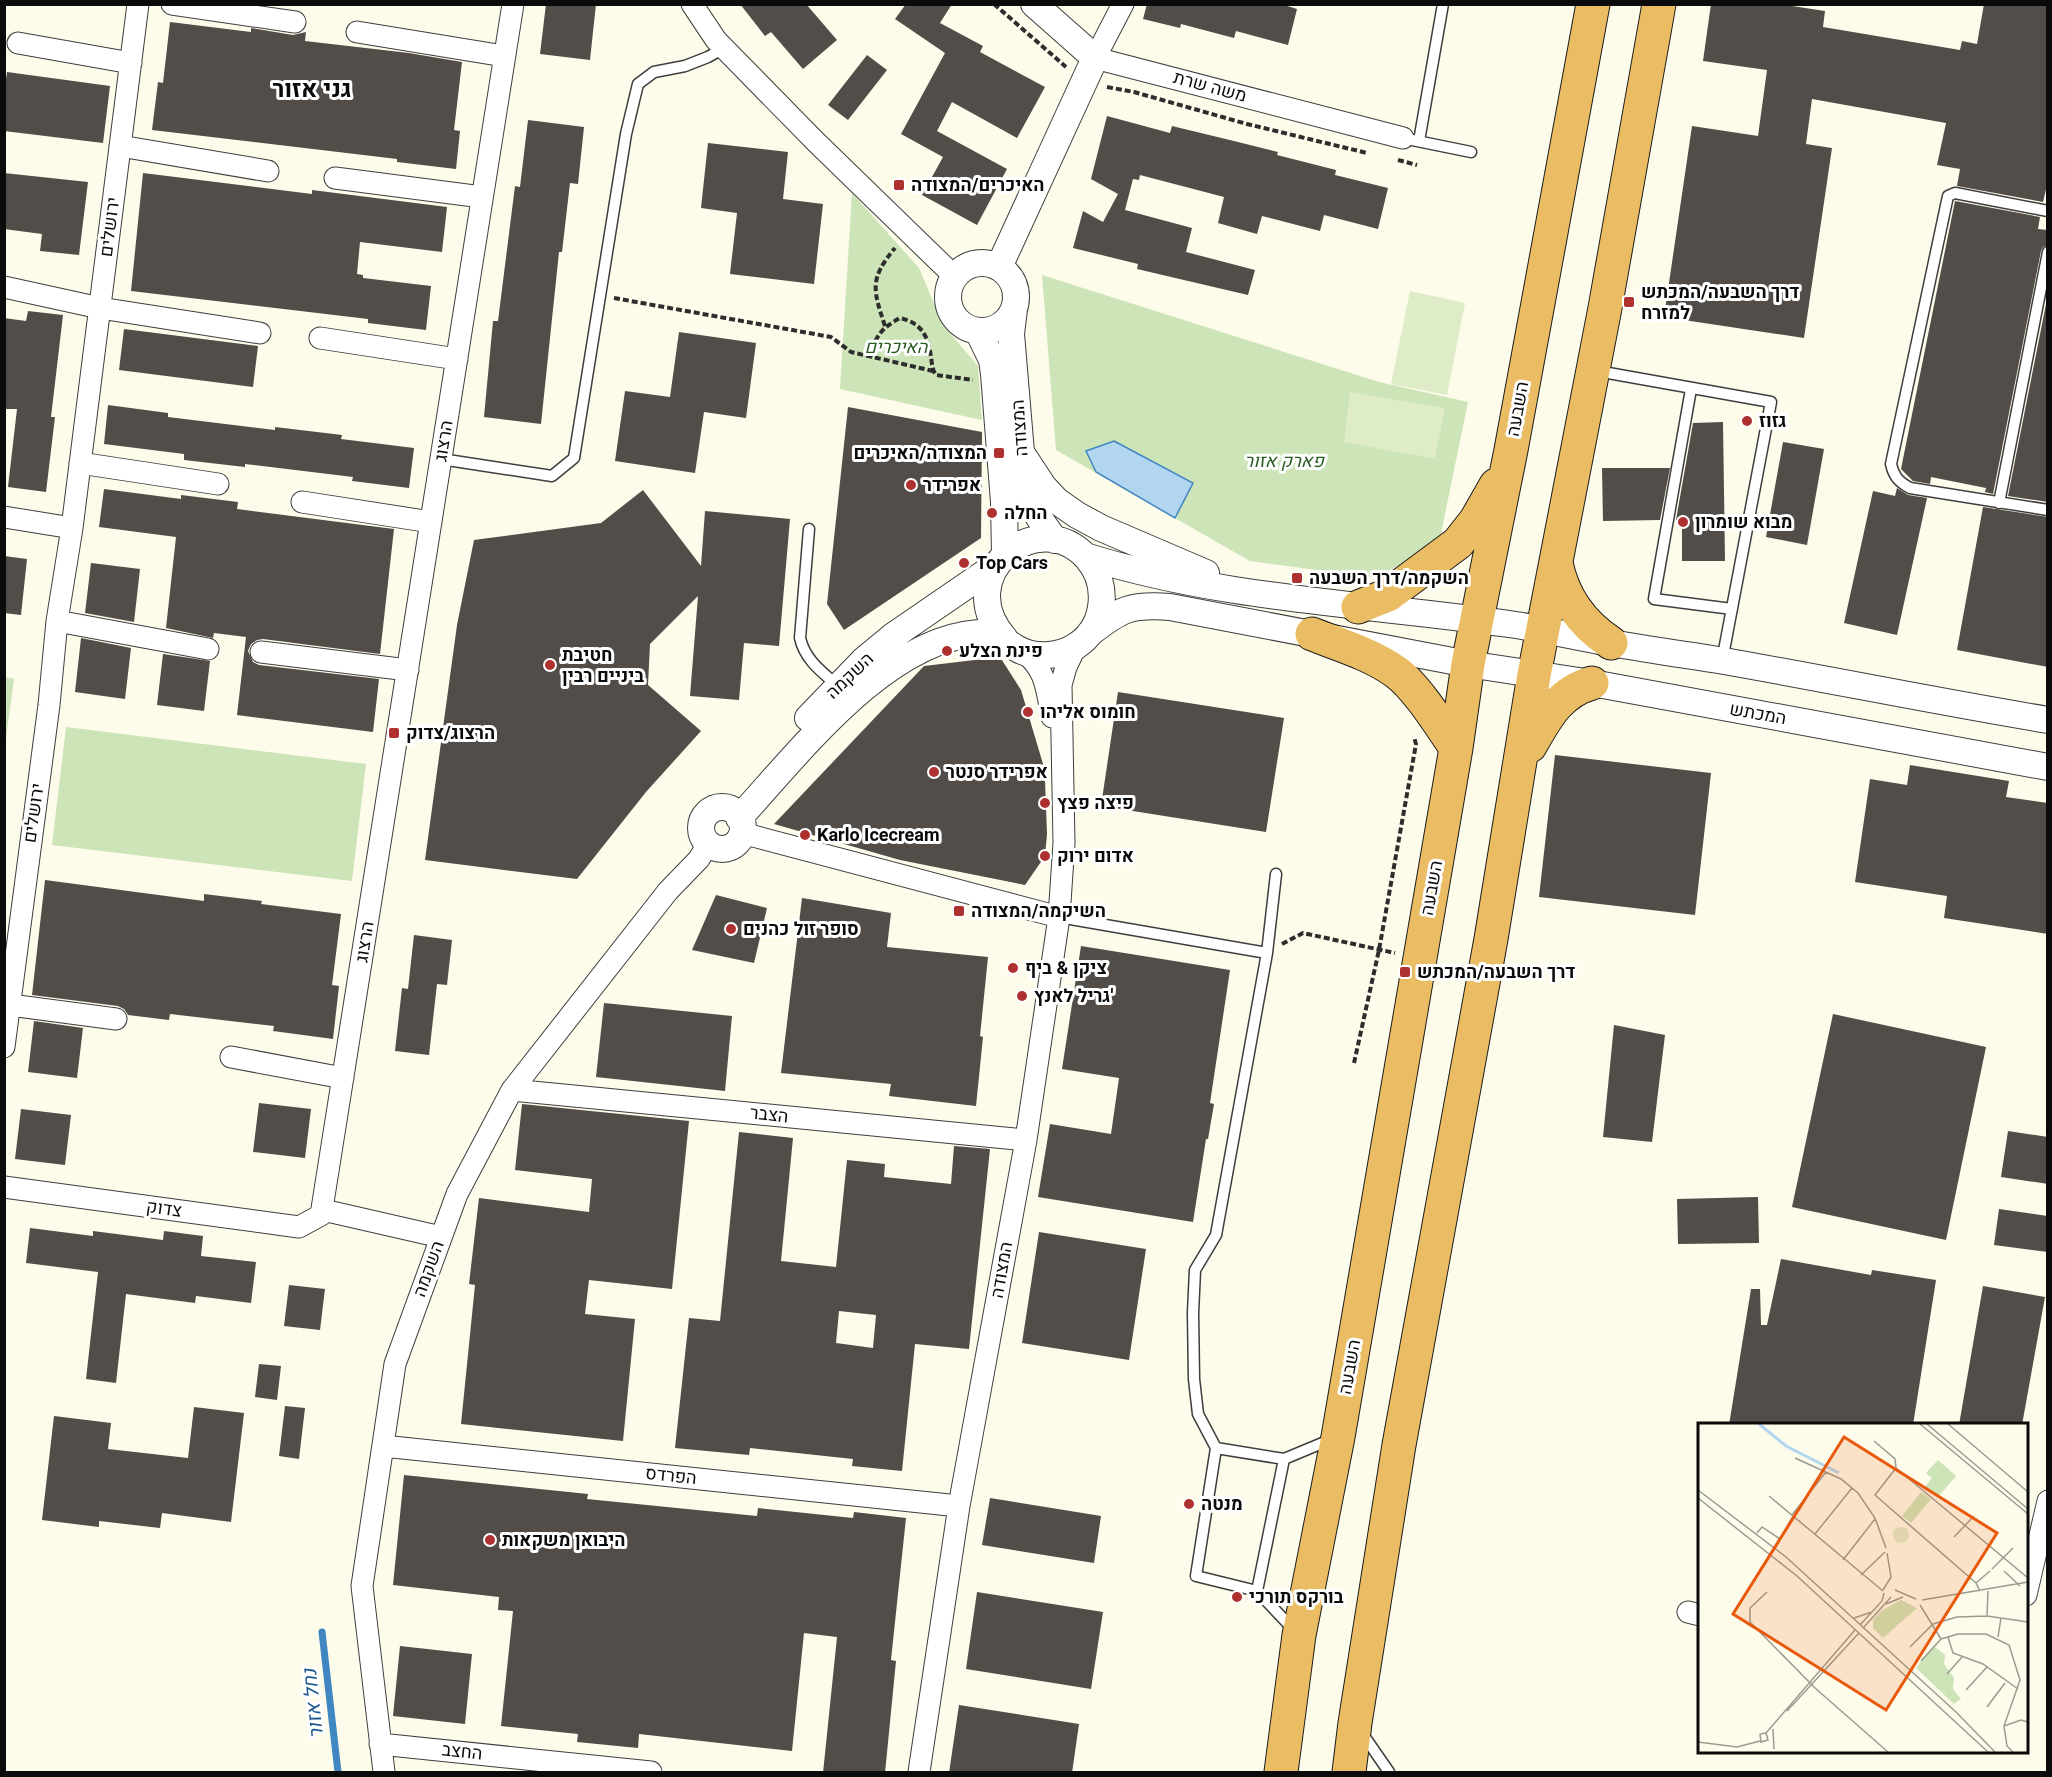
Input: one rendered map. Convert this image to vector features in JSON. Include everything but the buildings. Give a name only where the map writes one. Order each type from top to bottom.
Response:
[{"type":"highway","name":"השבעה","points":[[1281,1773],[1299,1635],[1338,1437],[1456,747],[1468,664],[1511,450],[1593,4]]},
{"type":"highway","points":[[1349,1773],[1399,1445],[1491,939],[1542,629],[1593,371],[1659,4]]},
{"type":"highway","points":[[1358,608],[1388,595],[1458,543],[1476,520],[1495,487],[1511,450]]},
{"type":"highway","points":[[1555,558],[1560,580],[1572,606],[1594,633],[1611,643]]},
{"type":"highway","points":[[1312,634],[1379,661],[1398,673],[1456,747]]},
{"type":"highway","points":[[1520,763],[1549,711],[1573,691],[1592,683]]},
{"type":"street","name":"ירושלים","points":[[4,1047],[138,4]]},
{"type":"street","points":[[172,4],[295,22]]},
{"type":"street","name":"הרצוג","points":[[322,1213],[513,4]]},
{"type":"street","points":[[692,4],[724,48],[816,142],[955,277]]},
{"type":"street","name":"משה שרת","points":[[1034,4],[1095,58],[1411,139]]},
{"type":"street","points":[[999,267],[1083,82],[1123,4]]},
{"type":"street","points":[[357,32],[504,56]]},
{"type":"street","points":[[18,43],[131,63]]},
{"type":"street","points":[[120,146],[268,171]]},
{"type":"street","points":[[334,178],[482,197]]},
{"type":"street","points":[[988,263],[999,267],[1008,274],[1014,285],[1016,297],[1014,309],[1000,326],[990,330],[978,331],[966,327],[957,320],[951,310],[949,293],[955,277],[963,268],[974,264],[988,263]]},
{"type":"street","points":[[4,287],[100,308],[260,333]]},
{"type":"street","name":"המצודה","points":[[1014,309],[1011,334],[1027,495],[1035,515],[1055,540]]},
{"type":"street","name":"המצודה","points":[[978,331],[992,360],[995,382],[1004,502],[1000,560]]},
{"type":"street","points":[[320,338],[457,359]]},
{"type":"street","points":[[1022,454],[1043,486],[1077,515],[1170,559],[1256,594]]},
{"type":"street","points":[[80,463],[218,484]]},
{"type":"street","points":[[302,502],[431,522]]},
{"type":"street","points":[[4,517],[72,528]]},
{"type":"street","points":[[1085,556],[1096,572],[1102,591],[1101,610],[1083,639],[1057,654],[1044,655],[1014,645],[993,625],[987,605],[988,585],[1000,560],[1018,545],[1045,539],[1055,540],[1072,547],[1085,556],[1132,571],[1256,594],[1542,629],[2048,720]]},
{"type":"street","name":"השקמה","points":[[736,820],[838,686],[864,660],[893,636],[1000,560]]},
{"type":"street","name":"המכתש","points":[[1083,639],[1124,609],[1145,605],[1170,607],[1468,664],[1592,683],[2048,766]]},
{"type":"street","points":[[57,621],[208,649]]},
{"type":"street","name":"השקמה","points":[[736,820],[833,716],[886,670],[920,650],[941,641],[978,633],[990,634],[1014,645]]},
{"type":"street","name":"המצודה","points":[[919,1773],[959,1506],[1026,1140],[1059,917],[1064,843],[1061,686],[1066,667],[1083,639]]},
{"type":"street","name":"המצודה","points":[[1014,645],[1036,663],[1043,674],[1063,765]]},
{"type":"street","points":[[261,652],[408,670]]},
{"type":"street","points":[[736,820],[739,840],[728,848],[715,848],[708,844],[701,832],[703,819],[712,809],[736,820],[1059,917]]},
{"type":"street","name":"השקמה","points":[[384,1773],[362,1586],[395,1364],[457,1194],[512,1090],[668,891],[699,859],[708,844]]},
{"type":"street","points":[[10,1005],[116,1019]]},
{"type":"street","points":[[231,1056],[343,1078]]},
{"type":"street","name":"הצבר","points":[[512,1090],[1026,1140]]},
{"type":"street","name":"צדוק","points":[[4,1187],[299,1227],[322,1213]]},
{"type":"street","points":[[322,1213],[441,1237]]},
{"type":"street","name":"הפרדס","points":[[383,1446],[959,1506]]},
{"type":"street","points":[[2028,1586],[2048,1501]]},
{"type":"street","name":"החצב","points":[[380,1744],[651,1773]]},
{"type":"lane","points":[[1443,4],[1411,139],[1471,152]]},
{"type":"lane","points":[[441,459],[552,476],[574,458],[626,134],[638,84],[654,72],[685,66],[724,48]]},
{"type":"lane","points":[[2048,211],[1955,193],[1948,196],[1891,464],[1894,476],[1900,483],[1910,488],[2048,510]]},
{"type":"lane","points":[[1999,503],[2048,252]]},
{"type":"lane","points":[[1593,371],[1771,402],[1722,661]]},
{"type":"lane","points":[[1691,389],[1654,600],[1732,609]]},
{"type":"lane","points":[[810,530],[800,638],[803,650],[812,662],[838,686]]},
{"type":"lane","points":[[1276,874],[1267,953],[1216,1235],[1195,1270],[1193,1313],[1197,1414],[1216,1448],[1196,1576],[1257,1591],[1299,1635]]},
{"type":"lane","points":[[1059,917],[1267,953]]},
{"type":"lane","points":[[1216,1448],[1284,1459],[1338,1437]]},
{"type":"lane","points":[[1257,1591],[1284,1459]]},
{"type":"lane","points":[[1355,1723],[1389,1773]]},
{"type":"path","points":[[994,4],[1083,82],[1134,92],[1246,124],[1372,154]]},
{"type":"path","points":[[1394,159],[1417,165]]},
{"type":"path","points":[[885,327],[875,291],[876,278],[881,264],[908,232]]},
{"type":"path","points":[[600,296],[831,337],[851,352],[870,358],[933,371],[936,375],[995,382]]},
{"type":"path","points":[[870,358],[874,341],[885,327],[900,318],[913,321],[923,331],[930,349],[933,371]]},
{"type":"path","points":[[1354,1063],[1379,950],[1416,744],[1413,735]]},
{"type":"path","points":[[1303,933],[1420,958]]},
{"type":"green space","name":"האיכרים","points":[[852,193],[919,268],[943,325],[978,366],[982,420],[840,389]]},
{"type":"green space","name":"פארק אזור","points":[[1042,275],[1379,382],[1468,402],[1439,543],[1376,578],[1250,561],[1056,450]]},
{"type":"green space","points":[[1410,291],[1465,303],[1447,395],[1391,384]]},
{"type":"green space","points":[[1350,392],[1445,408],[1435,459],[1344,442]]},
{"type":"green space","points":[[4,677],[14,679],[5,745]]},
{"type":"green space","points":[[66,727],[366,764],[352,881],[52,845]]},
{"type":"water","points":[[1114,441],[1193,483],[1175,518],[1096,472],[1086,451]]},
{"type":"waterway","name":"נחל אזור","points":[[322,1632],[338,1772]]},
{"type":"place","name":"האיכרים/המצודה","points":[[899,185]]},
{"type":"place","name":"דרך השבעה/המכתש למזרח","points":[[1629,302]]},
{"type":"place","name":"גזוז","points":[[1747,421]]},
{"type":"place","name":"המצודה/האיכרים","points":[[999,453]]},
{"type":"place","name":"אפרידר","points":[[911,485]]},
{"type":"place","name":"החלה","points":[[992,513]]},
{"type":"place","name":"מבוא שומרון","points":[[1683,522]]},
{"type":"place","name":"Top Cars","points":[[964,563]]},
{"type":"place","name":"השקמה/דרך השבעה","points":[[1297,578]]},
{"type":"place","name":"פינת הצלע","points":[[947,651]]},
{"type":"place","name":"חטיבת ביניים רבין","points":[[550,665]]},
{"type":"place","name":"חומוס אליהו","points":[[1028,712]]},
{"type":"place","name":"הרצוג/צדוק","points":[[394,733]]},
{"type":"place","name":"אפרידר סנטר","points":[[934,772]]},
{"type":"place","name":"פיצה פצץ","points":[[1045,803]]},
{"type":"place","name":"Karlo Icecream","points":[[805,835]]},
{"type":"place","name":"אדום ירוק","points":[[1045,856]]},
{"type":"place","name":"השיקמה/המצודה","points":[[959,911]]},
{"type":"place","name":"סופר זול כהנים","points":[[731,929]]},
{"type":"place","name":"ציקן & ביף","points":[[1013,968]]},
{"type":"place","name":"דרך השבעה/המכתש","points":[[1405,972]]},
{"type":"place","name":"גריל לאנץ'","points":[[1022,996]]},
{"type":"place","name":"מנטה","points":[[1189,1504]]},
{"type":"place","name":"היבואן משקאות","points":[[490,1540]]},
{"type":"place","name":"בורקס תורכי","points":[[1237,1597]]},
{"type":"district","name":"גני אזור","points":[[312,89]]}]
